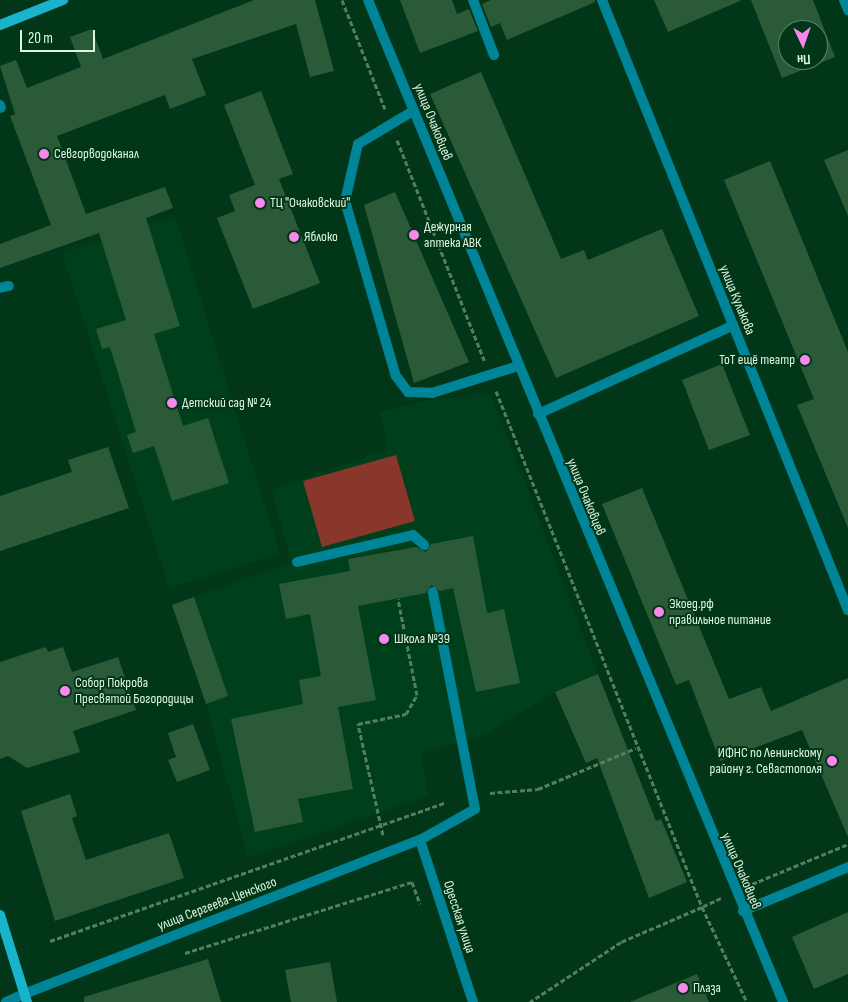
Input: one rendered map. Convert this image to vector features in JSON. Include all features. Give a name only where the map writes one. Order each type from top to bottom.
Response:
[{"type":"main road","points":[[0,25],[63,0]]},
{"type":"main road","points":[[0,915],[26,998]]},
{"type":"street","name":"улица Очаковцев","points":[[368,0],[743,911],[783,1002]]},
{"type":"street","points":[[473,0],[494,55]]},
{"type":"street","name":"улица Кулакова","points":[[602,0],[848,610]]},
{"type":"street","points":[[844,0],[848,10]]},
{"type":"street","points":[[414,111],[358,144],[345,201],[396,376],[408,392],[432,393],[518,366]]},
{"type":"street","points":[[538,414],[732,326]]},
{"type":"street","points":[[297,562],[413,535],[424,546]]},
{"type":"street","points":[[433,592],[472,795]]},
{"type":"street","name":"улица Сергеева-Ценского","points":[[6,1002],[26,998],[420,840],[475,809],[472,795]]},
{"type":"street","name":"Одесская улица","points":[[420,840],[473,1002]]},
{"type":"street","points":[[743,911],[848,867]]},
{"type":"path","points":[[342,0],[636,748],[702,907],[621,942],[530,1002]]},
{"type":"path","points":[[389,852],[379,824],[358,724],[406,714],[417,695],[398,598]]},
{"type":"path","points":[[50,941],[379,824],[472,795],[538,789],[636,748]]},
{"type":"path","points":[[179,954],[412,882],[422,910]]},
{"type":"shaded area","name":"Детский сад № 24","points":[[175,216],[280,554],[169,588],[62,253]]},
{"type":"shaded area","name":"Школа №39","points":[[491,394],[598,674],[555,692],[484,735],[421,753],[428,796],[248,857],[206,704],[172,605],[291,563],[272,490],[388,449],[380,412],[427,400]]},
{"type":"shaded area","points":[[396,455],[415,521],[322,547],[303,481]]},
{"type":"building","points":[[254,0],[315,0],[334,71],[310,77],[296,24],[192,59],[206,95],[170,109],[165,95],[57,136],[86,214],[165,187],[173,208],[146,218],[180,326],[154,334],[183,426],[208,418],[229,483],[172,501],[154,446],[133,453],[127,435],[136,432],[110,347],[102,349],[96,329],[126,320],[99,233],[0,268],[0,244],[51,225],[10,116],[15,114],[0,66],[16,60],[27,88],[81,67],[70,37],[92,29],[103,59]]},
{"type":"building","points":[[400,0],[452,0],[457,14],[469,9],[478,31],[420,53]]},
{"type":"building","points":[[491,0],[595,0],[595,2],[507,40],[500,23],[491,27],[482,4]]},
{"type":"building","points":[[654,0],[742,0],[668,32]]},
{"type":"building","points":[[751,0],[813,0],[821,20],[778,20],[778,68]]},
{"type":"building","points":[[828,39],[835,57],[828,60]]},
{"type":"building","points":[[779,70],[802,70],[782,78]]},
{"type":"building","points":[[481,72],[561,259],[584,250],[588,260],[662,229],[699,316],[556,378],[430,94]]},
{"type":"building","name":"ТЦ \"Очаковский\"","points":[[261,91],[293,174],[279,179],[320,283],[253,309],[217,218],[235,211],[229,195],[255,185],[224,105]]},
{"type":"building","points":[[848,150],[848,216],[824,160]]},
{"type":"building","points":[[770,161],[848,352],[848,528],[797,405],[814,399],[724,180]]},
{"type":"building","points":[[395,192],[469,362],[414,383],[364,205]]},
{"type":"building","points":[[722,364],[750,435],[709,450],[682,380]]},
{"type":"building","points":[[108,447],[129,508],[0,551],[0,496],[72,472],[68,460]]},
{"type":"building","points":[[642,488],[729,699],[761,687],[771,711],[848,678],[848,837],[802,730],[720,761],[689,680],[676,685],[602,504]]},
{"type":"building","points":[[473,536],[487,613],[504,609],[520,683],[476,692],[453,588],[440,591],[431,585],[426,593],[358,606],[376,700],[338,707],[353,789],[298,799],[303,822],[255,832],[231,719],[303,704],[299,680],[321,676],[310,614],[286,619],[279,584],[350,571],[348,559],[416,547],[426,552],[431,544]]},
{"type":"building","points":[[194,597],[228,696],[206,704],[172,605]]},
{"type":"building","name":"Собор Покрова Пресвятой Богородицы","points":[[46,647],[48,652],[63,647],[72,672],[118,657],[136,710],[73,731],[80,752],[27,768],[8,756],[0,759],[0,662]]},
{"type":"building","points":[[598,674],[656,821],[661,819],[687,882],[649,898],[597,758],[586,763],[555,692]]},
{"type":"building","points":[[193,724],[210,770],[177,782],[168,760],[176,757],[168,733]]},
{"type":"building","points":[[70,794],[77,816],[72,818],[86,860],[169,833],[184,878],[55,921],[21,811]]},
{"type":"building","points":[[848,912],[848,974],[814,989],[792,937]]},
{"type":"building","points":[[208,959],[221,1002],[84,1002],[84,997]]},
{"type":"building","points":[[330,962],[337,1002],[291,1002],[285,970]]},
{"type":"building","name":"Плаза","points":[[697,974],[709,1002],[630,1002]]},
{"type":"place","name":"Севгорводоканал","points":[[44,154]]},
{"type":"place","name":"ТЦ \"Очаковский\"","points":[[260,203]]},
{"type":"place","name":"Дежурная аптека АВК","points":[[414,235]]},
{"type":"place","name":"Яблоко","points":[[294,237]]},
{"type":"place","name":"ТоТ ещё театр","points":[[805,360]]},
{"type":"place","name":"Детский сад № 24","points":[[172,403]]},
{"type":"place","name":"Экоед.рф правильное питание","points":[[659,612]]},
{"type":"place","name":"Школа №39","points":[[384,639]]},
{"type":"place","name":"Собор Покрова Пресвятой Богородицы","points":[[65,691]]},
{"type":"place","name":"ИФНС по Ленинскому району г. Севастополя","points":[[832,761]]},
{"type":"place","name":"Плаза","points":[[683,988]]}]
